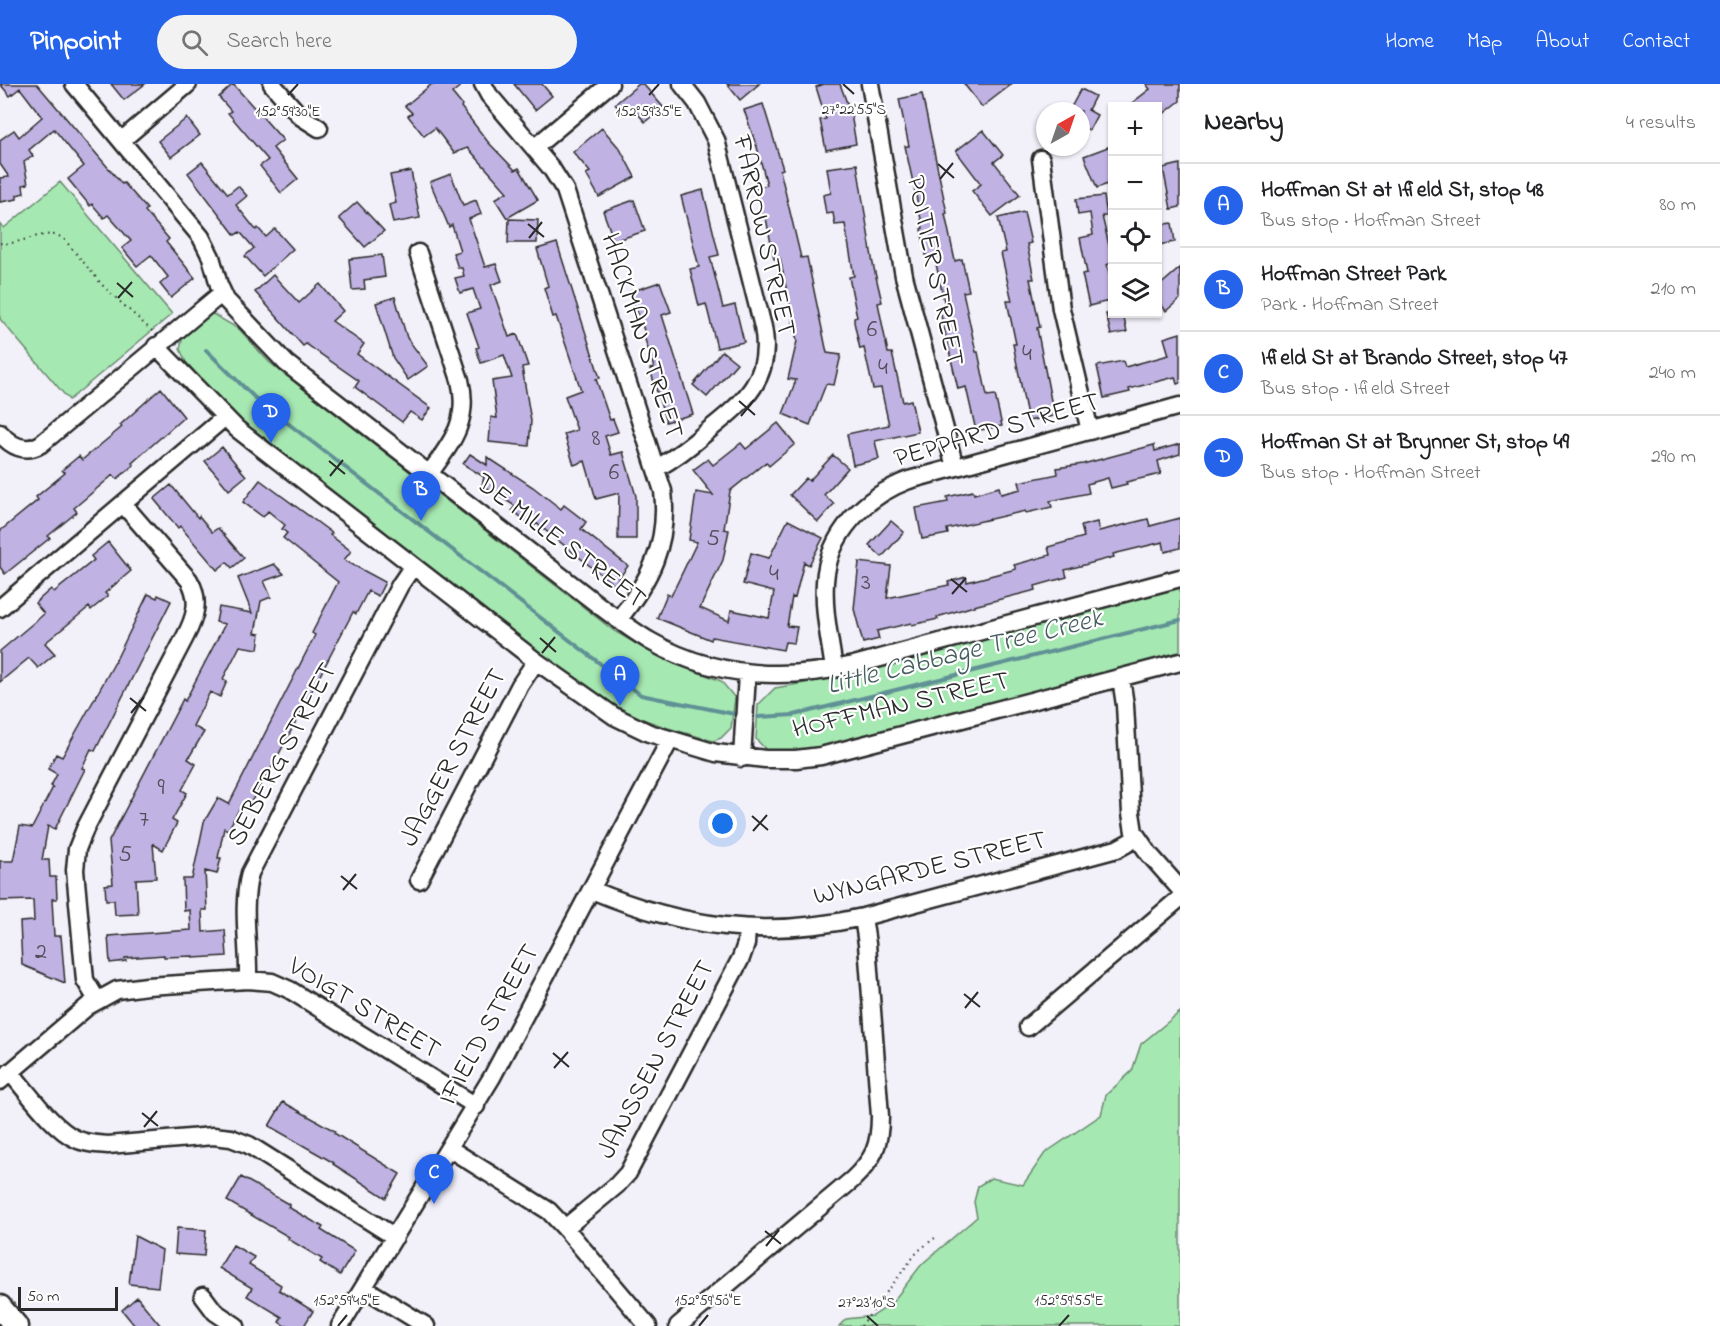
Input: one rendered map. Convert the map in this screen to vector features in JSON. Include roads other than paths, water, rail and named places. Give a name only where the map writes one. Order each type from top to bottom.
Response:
[{"type":"main road","points":[[0,1307],[16,1326]]},
{"type":"street","name":"DE MILLE STREET","points":[[74,84],[201,237],[211,257],[222,293],[235,311],[286,363],[618,620],[672,652],[722,669],[747,674],[792,675],[834,669],[1180,578]]},
{"type":"street","points":[[122,140],[188,84]]},
{"type":"street","points":[[272,84],[300,116],[319,128]]},
{"type":"street","name":"HACKMAN STREET","points":[[483,84],[489,95],[559,179],[570,204],[657,468],[665,506],[663,537],[655,564],[618,620]]},
{"type":"street","points":[[534,148],[610,84]]},
{"type":"street","name":"FARROW STREET","points":[[657,468],[681,454],[746,399],[764,367],[766,348],[763,327],[716,140],[697,103],[682,84]]},
{"type":"street","name":"POITIER STREET","points":[[870,84],[904,276],[955,467]]},
{"type":"street","points":[[1041,159],[1065,333],[1090,431]]},
{"type":"street","points":[[418,253],[460,380],[463,400],[459,430],[429,474]]},
{"type":"street","points":[[0,433],[18,447],[36,447],[156,340],[222,293]]},
{"type":"street","name":"HOFFMAN STREET","points":[[156,340],[225,417],[412,566],[536,661],[614,716],[670,740],[742,758],[796,759],[821,756],[1180,662]]},
{"type":"street","name":"PEPPARD STREET","points":[[834,669],[825,600],[825,580],[831,554],[836,541],[851,519],[882,492],[909,480],[1180,406]]},
{"type":"street","points":[[0,608],[225,417]]},
{"type":"street","points":[[97,1000],[85,980],[75,870],[77,849],[85,829],[189,630],[196,609],[195,593],[189,580],[123,504]]},
{"type":"street","name":"SEBERG STREET","points":[[248,980],[249,950],[245,906],[250,873],[412,566]]},
{"type":"street","name":"JAGGER STREET","points":[[419,880],[520,685],[536,661]]},
{"type":"street","points":[[742,758],[747,674]]},
{"type":"street","points":[[1121,678],[1125,705],[1131,813],[1137,838],[1180,889]]},
{"type":"street","name":"IFIELD STREET","points":[[340,1326],[476,1106],[670,740]]},
{"type":"street","name":"WYNGARDE STREET","points":[[592,890],[666,916],[720,926],[747,928],[831,923],[1117,849],[1137,838]]},
{"type":"street","points":[[1028,1027],[1180,898]]},
{"type":"street","points":[[678,1326],[852,1180],[875,1153],[880,1132],[880,1116],[863,916]]},
{"type":"street","name":"JANSSEN STREET","points":[[565,1228],[617,1185],[628,1173],[741,958],[746,944],[747,928]]},
{"type":"street","name":"VOIGT STREET","points":[[5,1076],[79,1013],[97,1000],[117,990],[265,980],[280,985],[476,1106]]},
{"type":"street","points":[[5,1076],[60,1129],[75,1139],[108,1145],[213,1136],[231,1138],[249,1145],[395,1237]]},
{"type":"street","points":[[450,1149],[539,1204],[565,1228],[648,1326]]},
{"type":"street","points":[[364,1288],[426,1326]]},
{"type":"street","points":[[203,1296],[215,1312],[236,1326]]},
{"type":"waterway","name":"Little Cabbage Tree Creek","points":[[206,350],[255,398],[641,695],[734,714]]},
{"type":"waterway","name":"Little Cabbage Tree Creek","points":[[758,717],[794,715],[1180,620]]},
{"type":"place","name":"Hoffman St at Brynner St, stop 49","points":[[271,443]]},
{"type":"place","name":"Hoffman Street Park","points":[[421,521]]},
{"type":"place","name":"Hoffman St at Ifield St, stop 48","points":[[620,706]]},
{"type":"place","name":"Ifield St at Brando Street, stop 47","points":[[434,1204]]}]
